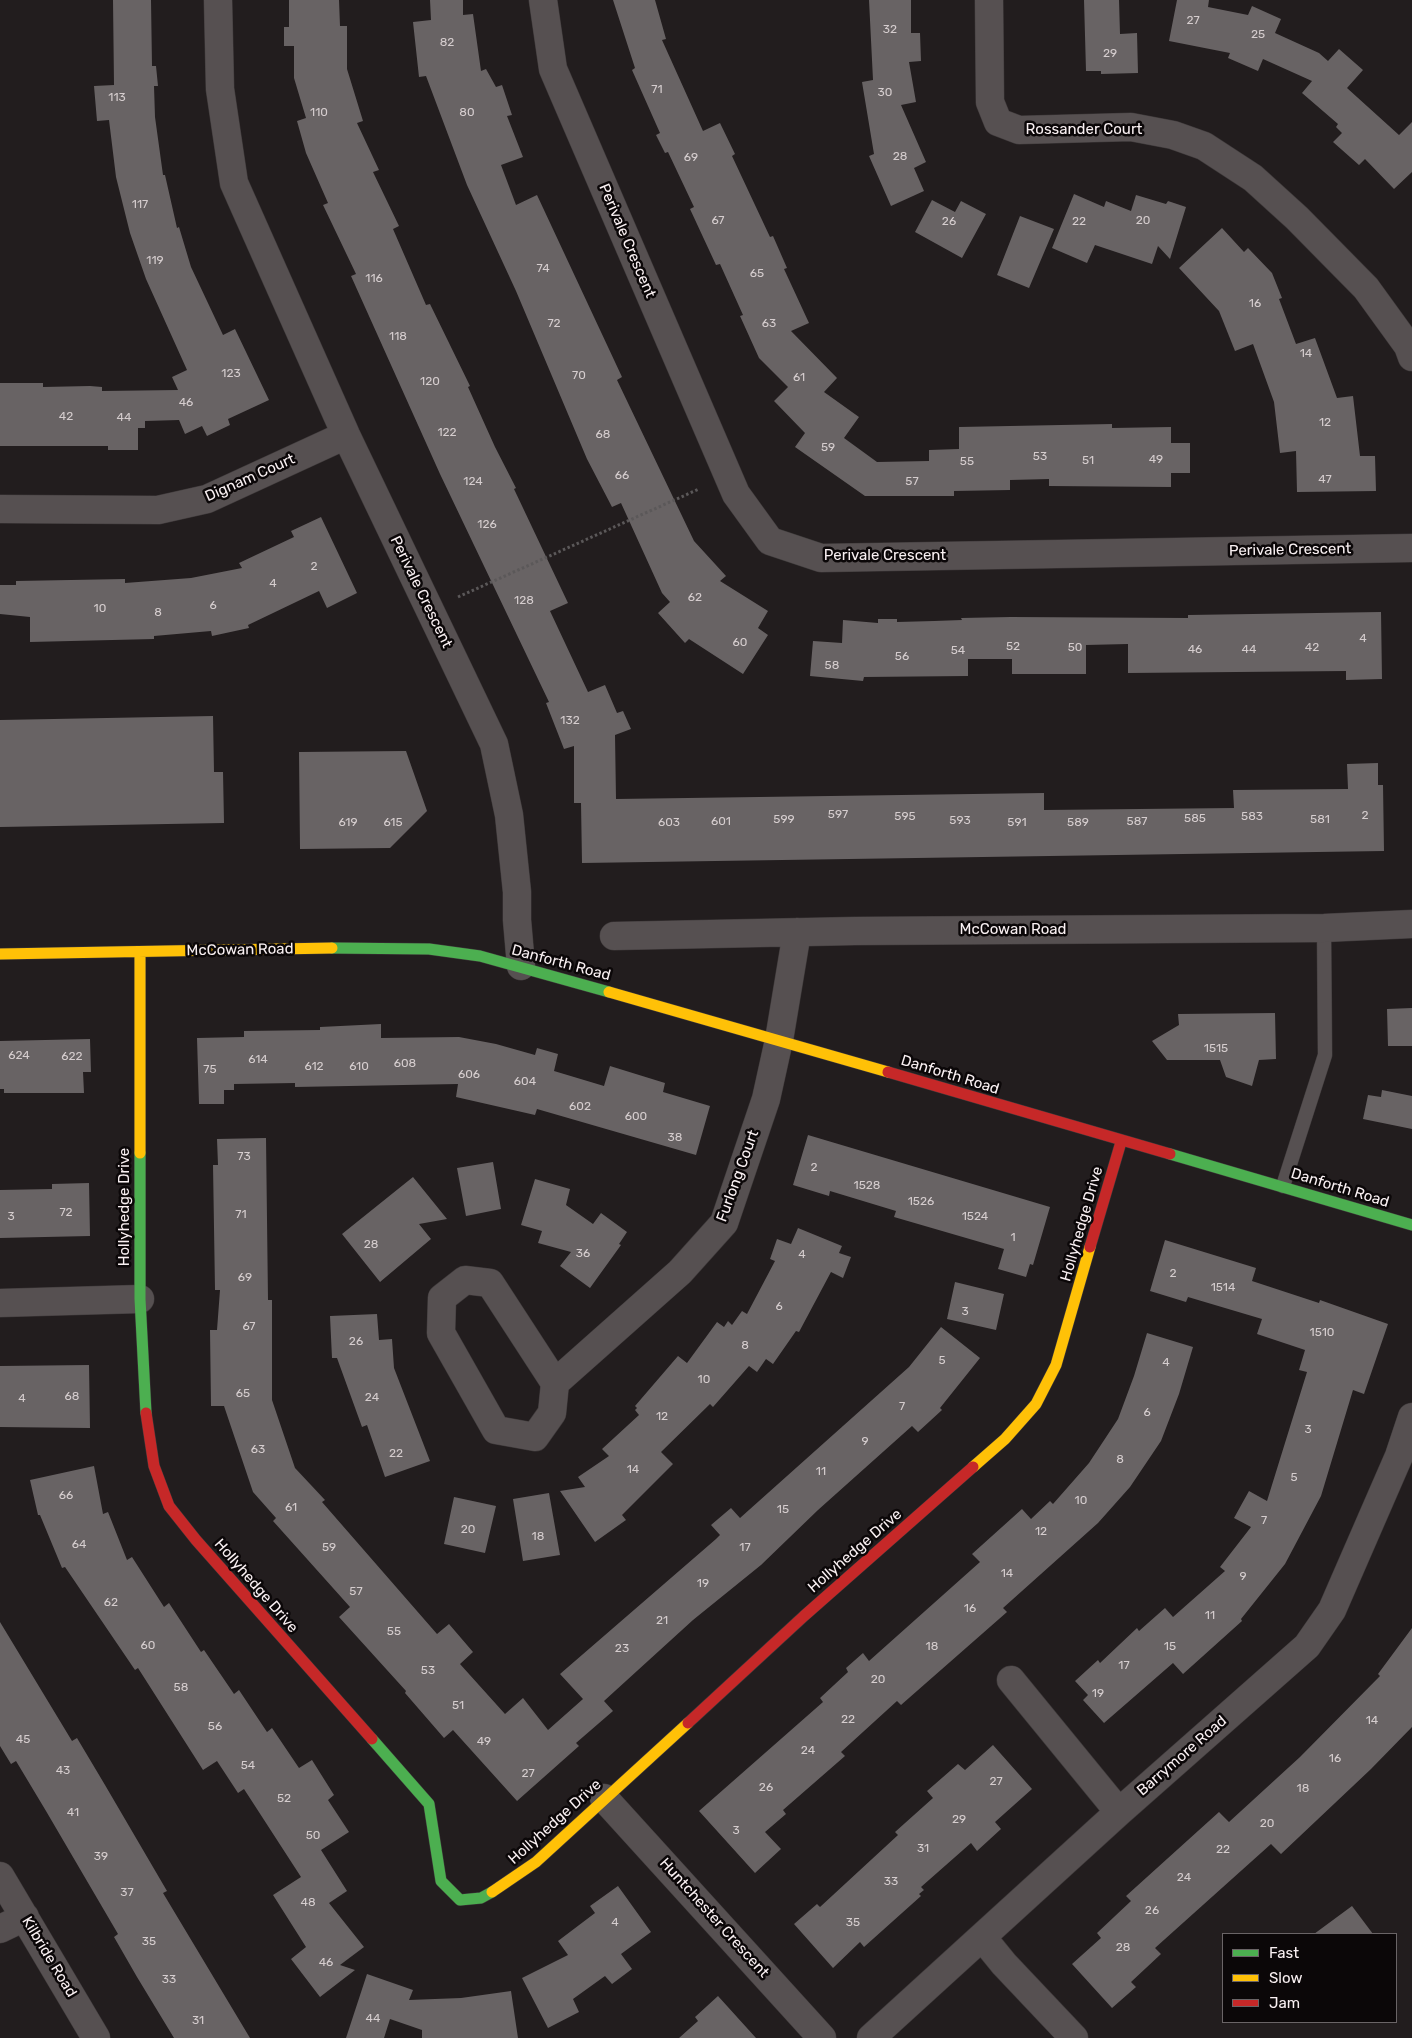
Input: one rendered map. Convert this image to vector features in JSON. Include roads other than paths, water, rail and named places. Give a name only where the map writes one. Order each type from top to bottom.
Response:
[{"type":"street","name":"Perivale Crescent","points":[[218,0],[220,89],[234,183],[346,435],[494,744],[509,815],[517,892],[517,920],[521,966]]},
{"type":"street","name":"Perivale Crescent","points":[[544,0],[552,68],[736,494],[770,540],[821,558],[1412,548]]},
{"type":"street","name":"Rossander Court","points":[[989,0],[990,102],[998,122],[1019,130],[1131,128],[1174,134],[1204,146],[1253,178],[1297,218],[1366,288],[1408,346],[1412,357]]},
{"type":"street","name":"Dignam Court","points":[[0,509],[158,510],[206,499],[346,435]]},
{"type":"street","name":"McCowan Road","points":[[614,936],[798,932],[1324,928],[1412,924]]},
{"type":"street","name":"Furlong Court","points":[[555,1383],[680,1272],[724,1223],[766,1099],[779,1040],[798,932]]},
{"type":"street","name":"McCowan Road","points":[[0,954],[389,948],[429,949],[480,956]]},
{"type":"street","name":"Hollyhedge Drive","points":[[140,952],[140,1299],[144,1402],[154,1466],[170,1506],[196,1540],[429,1804],[441,1881],[460,1900],[481,1898],[536,1862],[811,1610],[1005,1439],[1036,1404],[1056,1365],[1121,1142]]},
{"type":"street","name":"Danforth Road","points":[[480,956],[779,1040],[1121,1142],[1283,1186],[1412,1225]]},
{"type":"street","points":[[466,1280],[490,1283],[555,1383],[552,1412],[536,1438],[496,1430],[442,1333],[442,1298],[466,1280]]},
{"type":"street","points":[[0,1303],[140,1299]]},
{"type":"street","name":"Barrymore Road","points":[[871,2038],[1120,1812],[1307,1646],[1332,1610],[1399,1456],[1412,1417]]},
{"type":"street","points":[[1011,1680],[1120,1812]]},
{"type":"street","name":"Huntchester Crescent","points":[[604,1798],[822,2038]]},
{"type":"street","name":"Kilbride Road","points":[[0,1876],[96,2038]]},
{"type":"street","points":[[0,1929],[25,1917]]},
{"type":"street","points":[[982,1937],[1004,1964],[1074,2038]]},
{"type":"lane","points":[[1283,1186],[1325,1055],[1324,928]]}]
